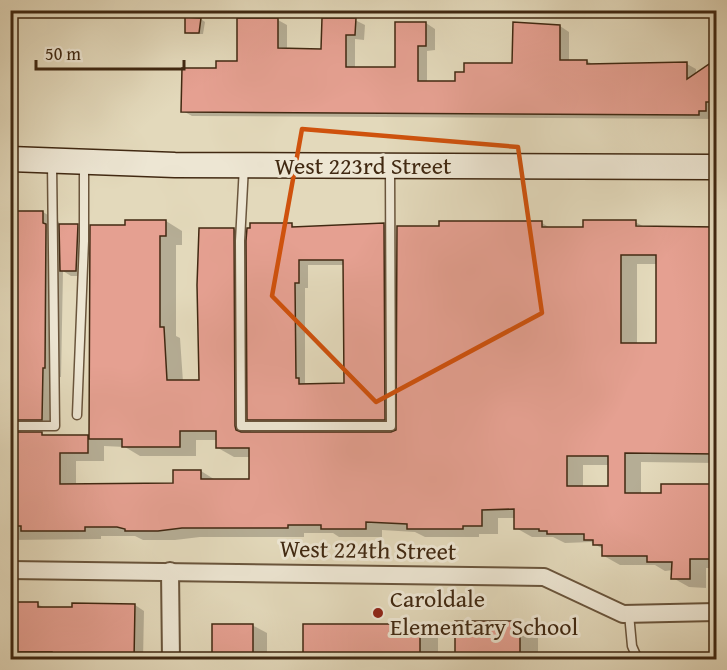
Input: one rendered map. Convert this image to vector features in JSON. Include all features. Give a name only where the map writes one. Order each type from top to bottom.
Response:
[{"type":"main road","name":"West 223rd Street","points":[[10,159],[244,166],[717,167]]},
{"type":"street","name":"West 224th Street","points":[[10,570],[544,577],[623,614],[717,612]]},
{"type":"street","points":[[170,572],[171,660]]},
{"type":"lane","points":[[10,426],[55,426],[52,159]]},
{"type":"lane","points":[[77,415],[84,241],[84,161]]},
{"type":"lane","points":[[244,166],[240,241],[241,426],[391,426],[390,166]]},
{"type":"lane","points":[[629,614],[632,646],[638,660]]},
{"type":"highlighted area","points":[[302,129],[518,147],[542,313],[376,402],[272,296]]},
{"type":"building","points":[[185,17],[201,18],[199,33],[185,33]]},
{"type":"building","points":[[237,18],[278,18],[278,48],[321,49],[322,18],[356,18],[355,35],[346,35],[346,67],[395,67],[395,22],[426,22],[426,46],[418,46],[418,81],[455,81],[455,72],[464,72],[464,63],[512,63],[513,22],[560,25],[560,60],[587,60],[587,64],[687,62],[687,79],[715,60],[714,102],[706,102],[706,111],[699,111],[699,115],[181,112],[182,68],[216,68],[216,61],[237,61]]},
{"type":"building","points":[[10,211],[43,211],[43,223],[46,224],[45,368],[43,368],[42,420],[10,420]]},
{"type":"building","points":[[125,220],[166,220],[166,236],[160,236],[160,327],[164,327],[167,380],[199,380],[197,285],[199,228],[234,228],[235,426],[236,430],[241,432],[391,432],[396,430],[397,226],[439,226],[439,221],[542,221],[542,227],[583,227],[583,220],[636,220],[636,226],[717,227],[717,454],[625,453],[625,493],[661,493],[661,484],[717,484],[717,559],[690,559],[690,579],[671,579],[672,562],[647,562],[647,556],[602,556],[602,545],[593,545],[593,540],[584,540],[584,534],[547,534],[547,531],[539,531],[539,529],[514,529],[514,509],[482,510],[482,526],[463,526],[463,529],[407,529],[407,524],[366,522],[366,529],[321,529],[321,525],[288,525],[288,528],[182,528],[158,531],[125,531],[117,527],[85,527],[85,531],[21,531],[21,526],[10,526],[10,432],[88,435],[88,453],[60,453],[60,484],[173,483],[173,470],[201,470],[201,479],[249,479],[249,448],[216,448],[216,431],[180,431],[180,447],[122,447],[122,439],[89,439],[90,225],[125,225]],"holes":[[[621,255],[656,255],[656,343],[621,343]],[[567,456],[608,456],[608,486],[567,486]]]},
{"type":"building","points":[[250,223],[292,223],[292,227],[384,223],[385,420],[247,420],[246,241],[247,228],[250,228]],"holes":[[[299,260],[343,260],[344,383],[299,384],[299,378],[296,378],[295,283],[299,283]]]},
{"type":"building","points":[[59,224],[78,224],[76,271],[60,271]]},
{"type":"building","points":[[10,602],[38,602],[38,607],[72,607],[72,603],[135,604],[134,660],[52,660],[52,652],[10,652]]},
{"type":"building","points":[[455,621],[520,621],[520,660],[455,660]]},
{"type":"building","points":[[212,624],[253,624],[253,660],[212,660]]},
{"type":"building","points":[[303,624],[420,624],[420,660],[303,660]]},
{"type":"place","name":"Caroldale Elementary School","points":[[378,613]]}]
